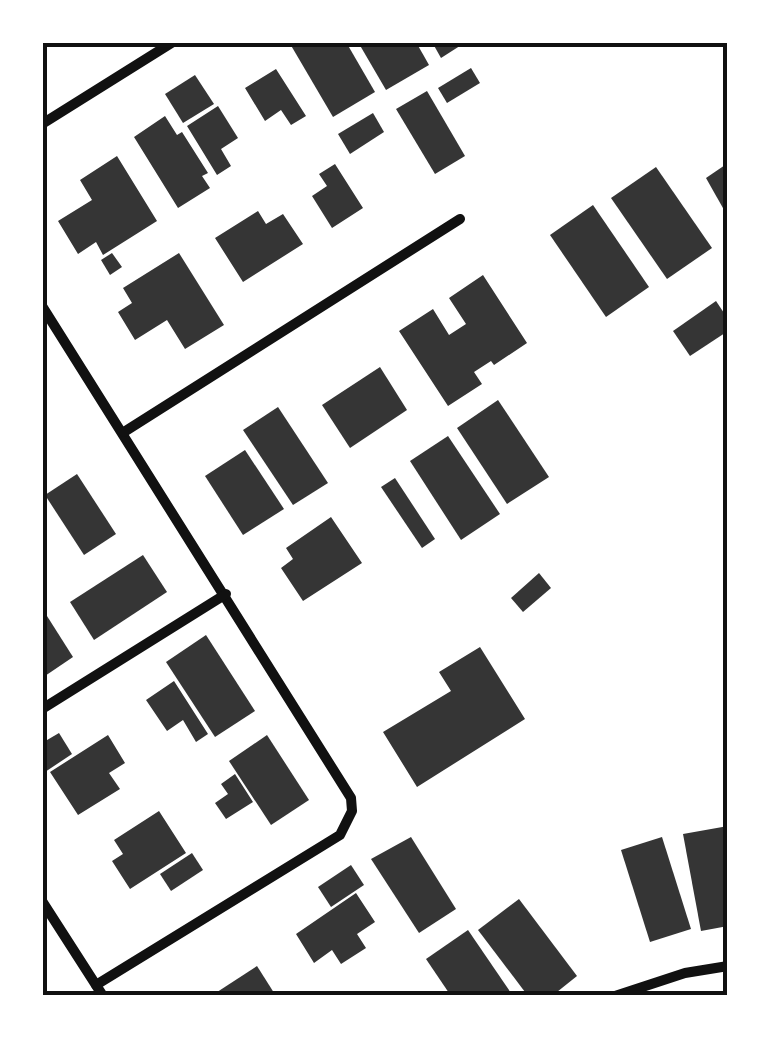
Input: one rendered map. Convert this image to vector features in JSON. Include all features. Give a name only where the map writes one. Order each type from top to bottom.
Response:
[{"type":"street","points":[[42,124],[173,42]]},
{"type":"street","points":[[124,432],[460,218]]},
{"type":"street","points":[[42,306],[226,594],[351,798],[352,811],[340,835],[100,990],[42,902]]},
{"type":"street","points":[[42,709],[226,594]]},
{"type":"street","points":[[615,996],[668,977],[728,966]]},
{"type":"building","points":[[289,42],[346,42],[375,92],[333,117]]},
{"type":"building","points":[[358,42],[416,42],[429,65],[386,90]]},
{"type":"building","points":[[432,42],[466,42],[441,58]]},
{"type":"building","points":[[471,68],[480,83],[447,103],[438,88]]},
{"type":"building","points":[[276,69],[306,116],[291,125],[281,110],[265,121],[245,88]]},
{"type":"building","points":[[195,75],[214,104],[183,123],[165,94]]},
{"type":"building","points":[[427,91],[465,156],[435,174],[396,109]]},
{"type":"building","points":[[218,106],[238,138],[221,149],[231,166],[217,175],[187,126]]},
{"type":"building","points":[[373,113],[384,132],[350,154],[338,134]]},
{"type":"building","points":[[165,116],[177,135],[182,132],[208,173],[202,176],[210,188],[178,208],[134,137]]},
{"type":"building","points":[[117,156],[157,221],[103,255],[96,242],[78,254],[58,221],[92,200],[80,180]]},
{"type":"building","points":[[728,163],[728,217],[706,178]]},
{"type":"building","points":[[335,164],[363,208],[332,228],[312,196],[327,186],[319,174]]},
{"type":"building","points":[[656,167],[712,248],[667,279],[611,198]]},
{"type":"building","points":[[593,205],[649,287],[606,317],[550,235]]},
{"type":"building","points":[[258,211],[266,224],[283,214],[303,244],[243,282],[215,238]]},
{"type":"building","points":[[112,253],[122,267],[110,275],[101,260]]},
{"type":"building","points":[[179,253],[224,325],[185,349],[167,320],[135,340],[118,312],[132,303],[123,288]]},
{"type":"building","points":[[483,275],[527,343],[494,365],[491,361],[474,372],[482,384],[448,406],[399,331],[433,309],[449,335],[466,324],[449,298]]},
{"type":"building","points":[[716,301],[728,319],[728,331],[690,356],[673,331]]},
{"type":"building","points":[[380,367],[407,410],[350,448],[322,405]]},
{"type":"building","points":[[498,400],[549,477],[507,504],[457,428]]},
{"type":"building","points":[[278,407],[328,483],[293,505],[243,430]]},
{"type":"building","points":[[448,436],[500,514],[461,540],[410,461]]},
{"type":"building","points":[[245,450],[284,509],[243,535],[205,476]]},
{"type":"building","points":[[77,474],[116,534],[84,555],[45,495]]},
{"type":"building","points":[[395,478],[435,539],[422,548],[381,487]]},
{"type":"building","points":[[331,517],[362,563],[303,601],[281,568],[293,559],[286,548]]},
{"type":"building","points":[[143,555],[167,592],[94,640],[70,602]]},
{"type":"building","points":[[539,573],[551,588],[523,612],[511,598]]},
{"type":"building","points":[[47,616],[73,657],[42,678],[42,618]]},
{"type":"building","points":[[206,635],[255,711],[215,737],[166,662]]},
{"type":"building","points":[[480,647],[525,719],[417,787],[383,732],[451,691],[439,672]]},
{"type":"building","points":[[174,681],[208,734],[196,742],[183,720],[167,731],[146,700]]},
{"type":"building","points":[[59,733],[72,754],[42,774],[42,743]]},
{"type":"building","points":[[108,735],[125,763],[109,773],[120,789],[78,815],[50,772]]},
{"type":"building","points":[[267,735],[309,800],[271,825],[229,761]]},
{"type":"building","points":[[235,774],[253,802],[226,819],[215,803],[228,794],[221,784]]},
{"type":"building","points":[[159,811],[186,853],[130,889],[112,861],[123,854],[114,840]]},
{"type":"building","points":[[728,826],[728,926],[701,931],[683,834]]},
{"type":"building","points":[[411,837],[456,909],[419,933],[371,859]]},
{"type":"building","points":[[662,837],[691,929],[650,942],[621,850]]},
{"type":"building","points":[[192,853],[203,870],[171,891],[160,874]]},
{"type":"building","points":[[351,865],[364,885],[331,907],[318,887]]},
{"type":"building","points":[[356,893],[375,922],[357,934],[366,948],[341,964],[332,950],[314,963],[296,934]]},
{"type":"building","points":[[519,899],[577,976],[552,996],[528,996],[478,930]]},
{"type":"building","points":[[468,930],[513,996],[451,996],[426,959]]},
{"type":"building","points":[[257,966],[276,996],[211,996]]}]
